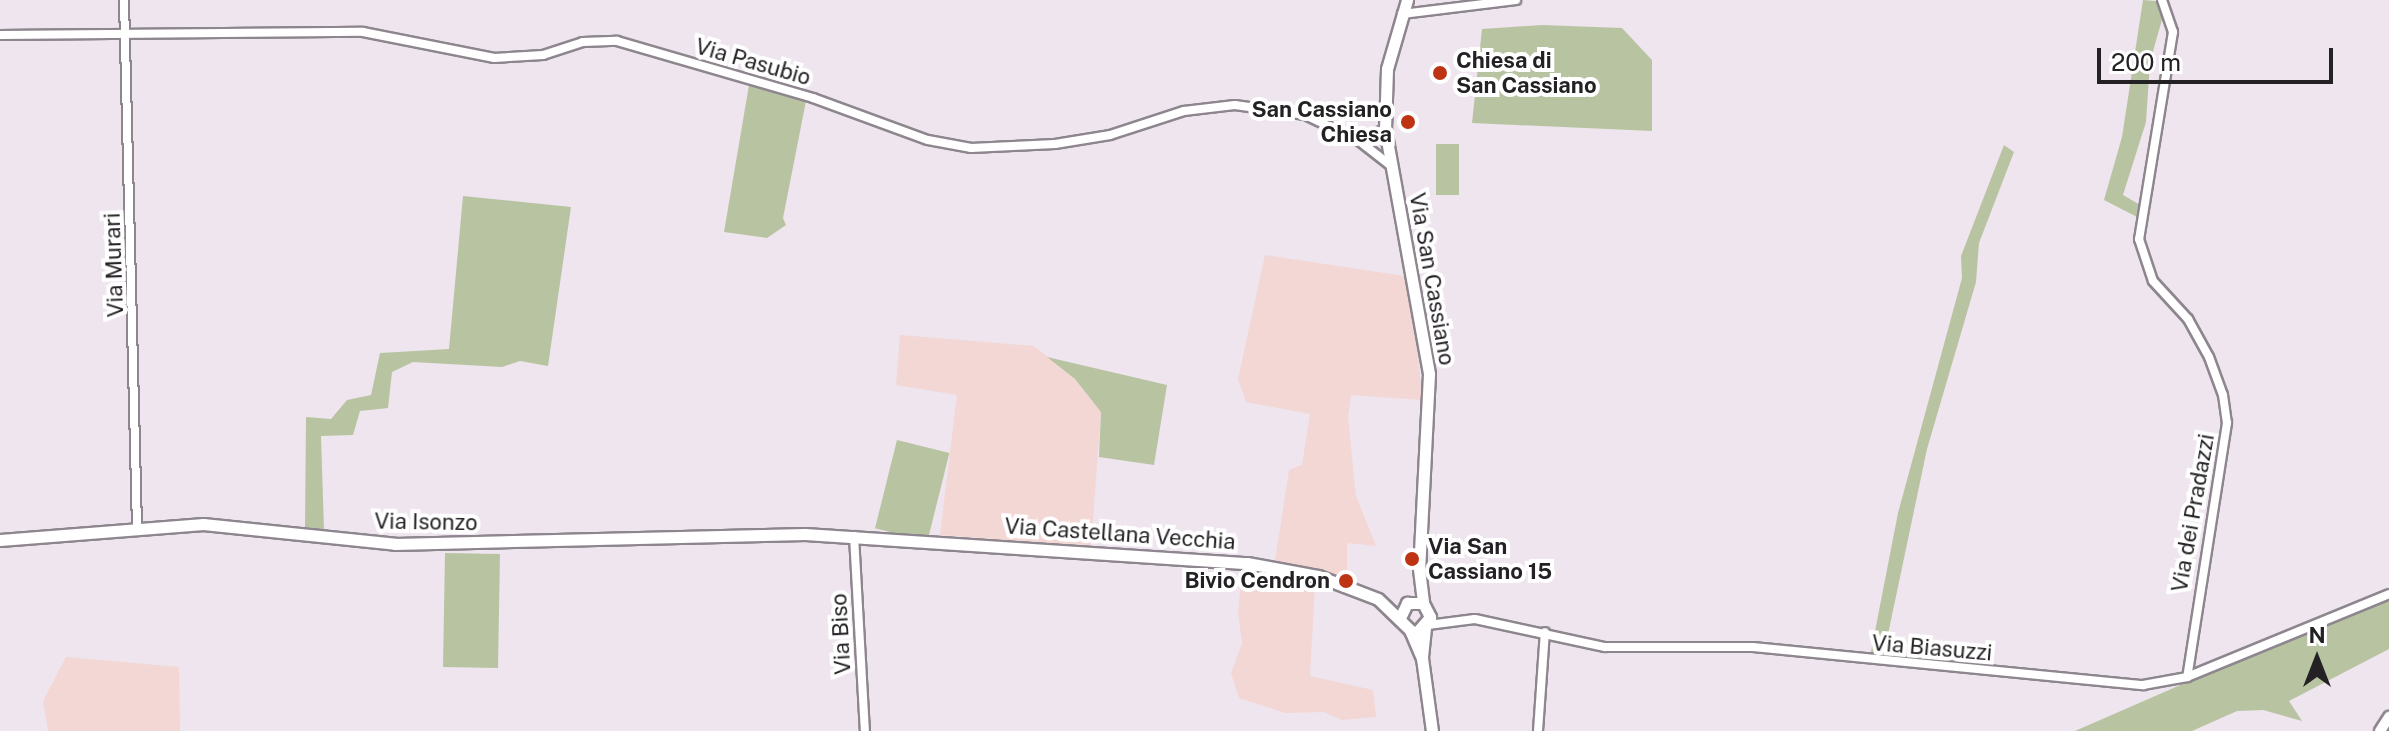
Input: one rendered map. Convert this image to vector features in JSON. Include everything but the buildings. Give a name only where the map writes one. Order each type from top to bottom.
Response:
[{"type":"main road","name":"Via San Cassiano","points":[[1407,0],[1387,69],[1385,129],[1389,164],[1426,334],[1429,374],[1419,569],[1426,606]]},
{"type":"main road","name":"Via Isonzo","points":[[0,540],[137,528],[220,525],[406,544],[854,536]]},
{"type":"main road","name":"Via Castellana Vecchia","points":[[854,536],[1259,564],[1318,576],[1378,599],[1407,603]]},
{"type":"main road","name":"Via San Cassiano","points":[[1407,603],[1419,569]]},
{"type":"main road","name":"Via Castellana Vecchia","points":[[1378,599],[1400,618]]},
{"type":"main road","points":[[1422,658],[1410,630],[1400,618],[1407,603],[1426,606],[1422,658],[1432,731]]},
{"type":"main road","points":[[1410,630],[1426,626]]},
{"type":"street","name":"Via Murari","points":[[124,0],[137,528]]},
{"type":"street","points":[[1402,14],[1516,0]]},
{"type":"street","name":"Via dei Pradazzi","points":[[2162,0],[2173,32],[2139,239],[2153,281],[2188,319],[2209,357],[2223,395],[2227,423],[2187,677]]},
{"type":"street","name":"Via Pasubio","points":[[0,35],[125,37],[363,32],[494,58],[543,55],[583,42],[617,41],[813,98],[928,140],[971,148],[1055,144],[1110,135],[1184,111],[1235,105],[1305,115],[1358,140],[1389,164]]},
{"type":"street","points":[[1358,140],[1385,129]]},
{"type":"street","name":"Via Biso","points":[[854,536],[865,731]]},
{"type":"street","name":"Via Biasuzzi","points":[[1426,606],[1457,618],[1545,632],[1605,647],[1753,647],[2143,685],[2187,677],[2389,594]]},
{"type":"street","name":"Via Biasuzzi","points":[[1426,626],[1457,618]]},
{"type":"street","points":[[1538,731],[1545,632]]},
{"type":"street","points":[[2380,731],[2389,717]]},
{"type":"shaded area","points":[[1265,255],[1404,276],[1415,318],[1422,400],[1351,395],[1348,417],[1356,496],[1376,546],[1347,543],[1347,580],[1275,561],[1289,470],[1302,465],[1310,414],[1246,402],[1238,379]]},
{"type":"shaded area","points":[[900,335],[1034,346],[1075,379],[1101,412],[1091,546],[940,535],[957,395],[896,385]]},
{"type":"shaded area","points":[[1242,575],[1315,584],[1310,676],[1373,690],[1376,717],[1342,720],[1324,712],[1285,713],[1239,698],[1231,673],[1242,643],[1238,612]]},
{"type":"shaded area","points":[[66,657],[179,667],[180,731],[48,731],[43,701]]},
{"type":"green space","points":[[2143,0],[2167,2],[2150,62],[2146,122],[2123,195],[2142,206],[2148,215],[2145,221],[2104,200],[2122,137]]},
{"type":"green space","points":[[1542,25],[1622,28],[1652,60],[1652,131],[1472,123],[1482,29]]},
{"type":"green space","points":[[749,85],[806,101],[783,218],[786,225],[767,238],[724,232]]},
{"type":"green space","points":[[1436,144],[1459,144],[1459,195],[1436,195]]},
{"type":"green space","points":[[2004,145],[2014,152],[1979,243],[1976,282],[1927,449],[1883,658],[1870,657],[1898,513],[1962,278],[1961,256]]},
{"type":"green space","points":[[463,196],[571,207],[548,366],[520,361],[502,367],[413,362],[392,372],[388,408],[360,411],[353,435],[321,436],[324,530],[305,527],[306,417],[331,419],[347,400],[371,395],[380,353],[449,349]]},
{"type":"green space","points":[[1047,357],[1167,385],[1154,465],[1099,457],[1101,412],[1075,379]]},
{"type":"green space","points":[[897,440],[949,453],[927,541],[875,528]]},
{"type":"green space","points":[[445,553],[500,554],[498,668],[443,667]]},
{"type":"green space","points":[[2389,594],[2389,649],[2289,701],[2302,721],[2263,710],[2237,711],[2192,731],[2075,731]]},
{"type":"place","name":"Chiesa di San Cassiano","points":[[1440,73]]},
{"type":"place","name":"San Cassiano Chiesa","points":[[1408,122]]},
{"type":"place","name":"Via San Cassiano 15","points":[[1412,559]]},
{"type":"place","name":"Bivio Cendron","points":[[1346,581]]}]
